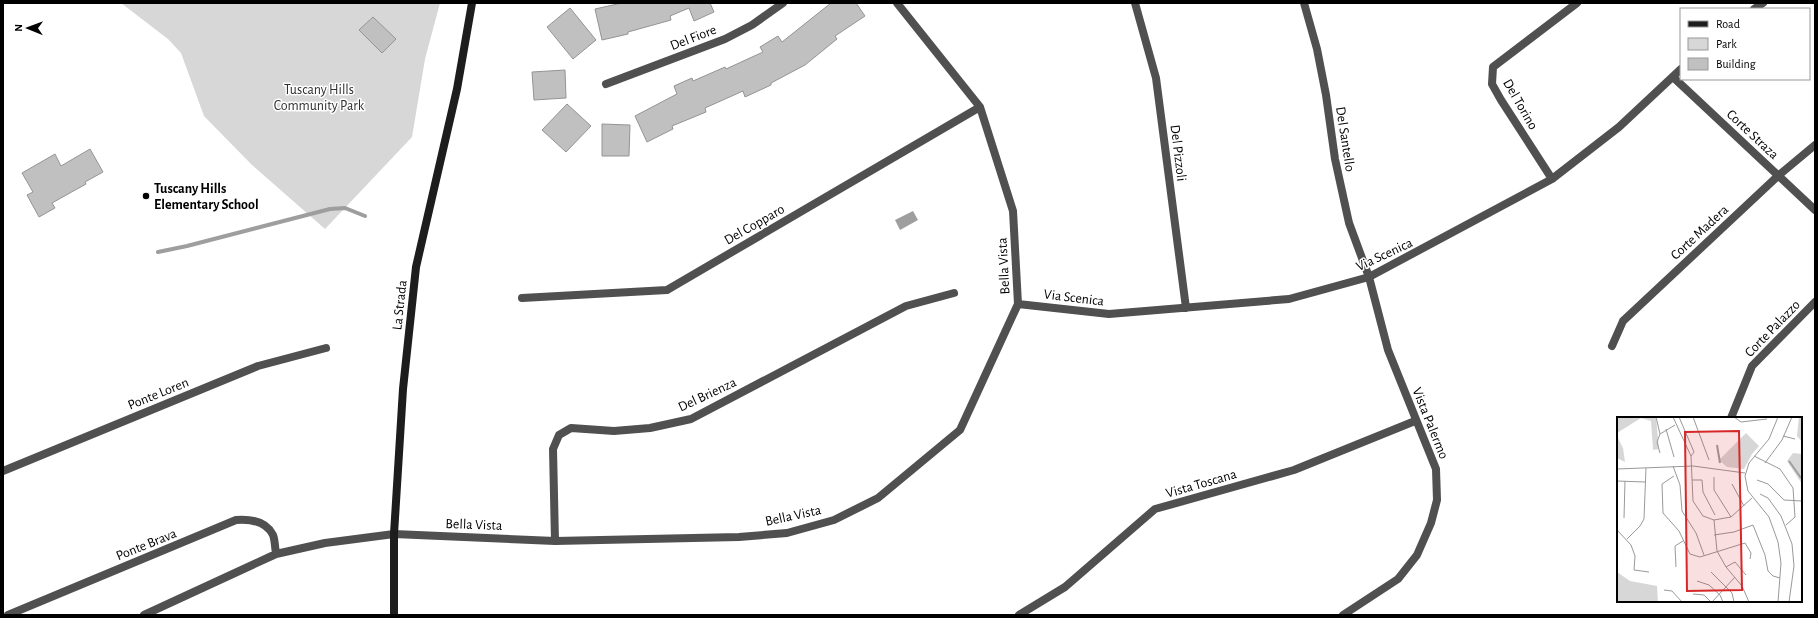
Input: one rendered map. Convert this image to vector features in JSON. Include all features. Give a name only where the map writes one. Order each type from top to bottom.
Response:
[{"type":"street","name":"La Strada","points":[[394,615],[394,534],[404,389],[416,268],[456,89],[472,3]]},
{"type":"street","name":"Del Fiore","points":[[606,84],[725,39],[752,25],[783,3]]},
{"type":"street","name":"Bella Vista","points":[[144,615],[276,554],[325,542],[394,534],[555,541],[739,537],[787,533],[834,520],[878,498],[960,430],[1018,304],[1013,212],[980,107],[897,3]]},
{"type":"street","name":"Del Pizzoli","points":[[1135,3],[1156,78],[1186,308]]},
{"type":"street","name":"Del Santello","points":[[1304,3],[1317,49],[1326,95],[1335,159],[1348,216],[1369,278]]},
{"type":"street","name":"Del Torino","points":[[1552,179],[1492,84],[1493,68],[1577,3]]},
{"type":"street","name":"Via Scenica","points":[[1018,304],[1108,314],[1290,299],[1369,278],[1552,179],[1619,127],[1680,70]]},
{"type":"street","name":"Corte Straza","points":[[1673,77],[1815,210]]},
{"type":"street","name":"Del Copparo","points":[[522,298],[666,290],[980,107]]},
{"type":"street","name":"Corte Madera","points":[[1612,346],[1623,322],[1779,175],[1815,145]]},
{"type":"street","name":"Vista Palermo","points":[[1343,615],[1398,579],[1417,554],[1431,523],[1437,500],[1436,470],[1415,421],[1388,350],[1369,278]]},
{"type":"street","name":"Del Brienza","points":[[555,541],[553,449],[559,435],[571,428],[614,431],[650,428],[691,419],[906,306],[954,293]]},
{"type":"street","name":"Corte Palazzo","points":[[1731,417],[1752,366],[1815,302]]},
{"type":"street","name":"Ponte Loren","points":[[3,471],[258,366],[326,348]]},
{"type":"street","name":"Vista Toscana","points":[[1019,615],[1065,587],[1155,509],[1294,470],[1415,421]]},
{"type":"street","name":"Ponte Brava","points":[[8,615],[236,520],[246,519],[259,522],[266,526],[273,535],[276,554]]},
{"type":"green space","name":"Tuscany Hills Community Park","points":[[121,3],[440,3],[425,59],[412,137],[325,229],[251,164],[204,116],[181,53],[168,39]]},
{"type":"shaded area","points":[[913,211],[918,220],[900,230],[895,220]]},
{"type":"building","points":[[622,3],[710,3],[714,12],[694,21],[689,8],[670,16],[671,20],[628,32],[628,34],[602,40],[595,9]]},
{"type":"building","points":[[831,3],[856,3],[865,16],[835,36],[837,39],[805,65],[771,83],[771,85],[745,97],[743,91],[705,108],[706,112],[672,126],[673,129],[647,142],[635,116],[677,94],[674,86],[692,78],[693,81],[725,67],[726,69],[763,52],[760,47],[778,36],[782,42]]},
{"type":"building","points":[[570,8],[596,40],[573,59],[547,27]]},
{"type":"building","points":[[373,17],[396,39],[382,53],[359,30]]},
{"type":"building","points":[[565,70],[566,98],[534,100],[532,72]]},
{"type":"building","points":[[567,104],[591,126],[566,152],[542,130]]},
{"type":"building","points":[[602,124],[630,125],[629,156],[602,156]]},
{"type":"building","points":[[90,149],[103,172],[85,182],[86,184],[52,203],[55,208],[39,217],[27,195],[33,192],[22,173],[55,154],[61,166]]},
{"type":"waterway","points":[[158,252],[187,246],[330,209],[345,208],[365,216]]},
{"type":"place","name":"Tuscany Hills Elementary School","points":[[146,196]]}]
